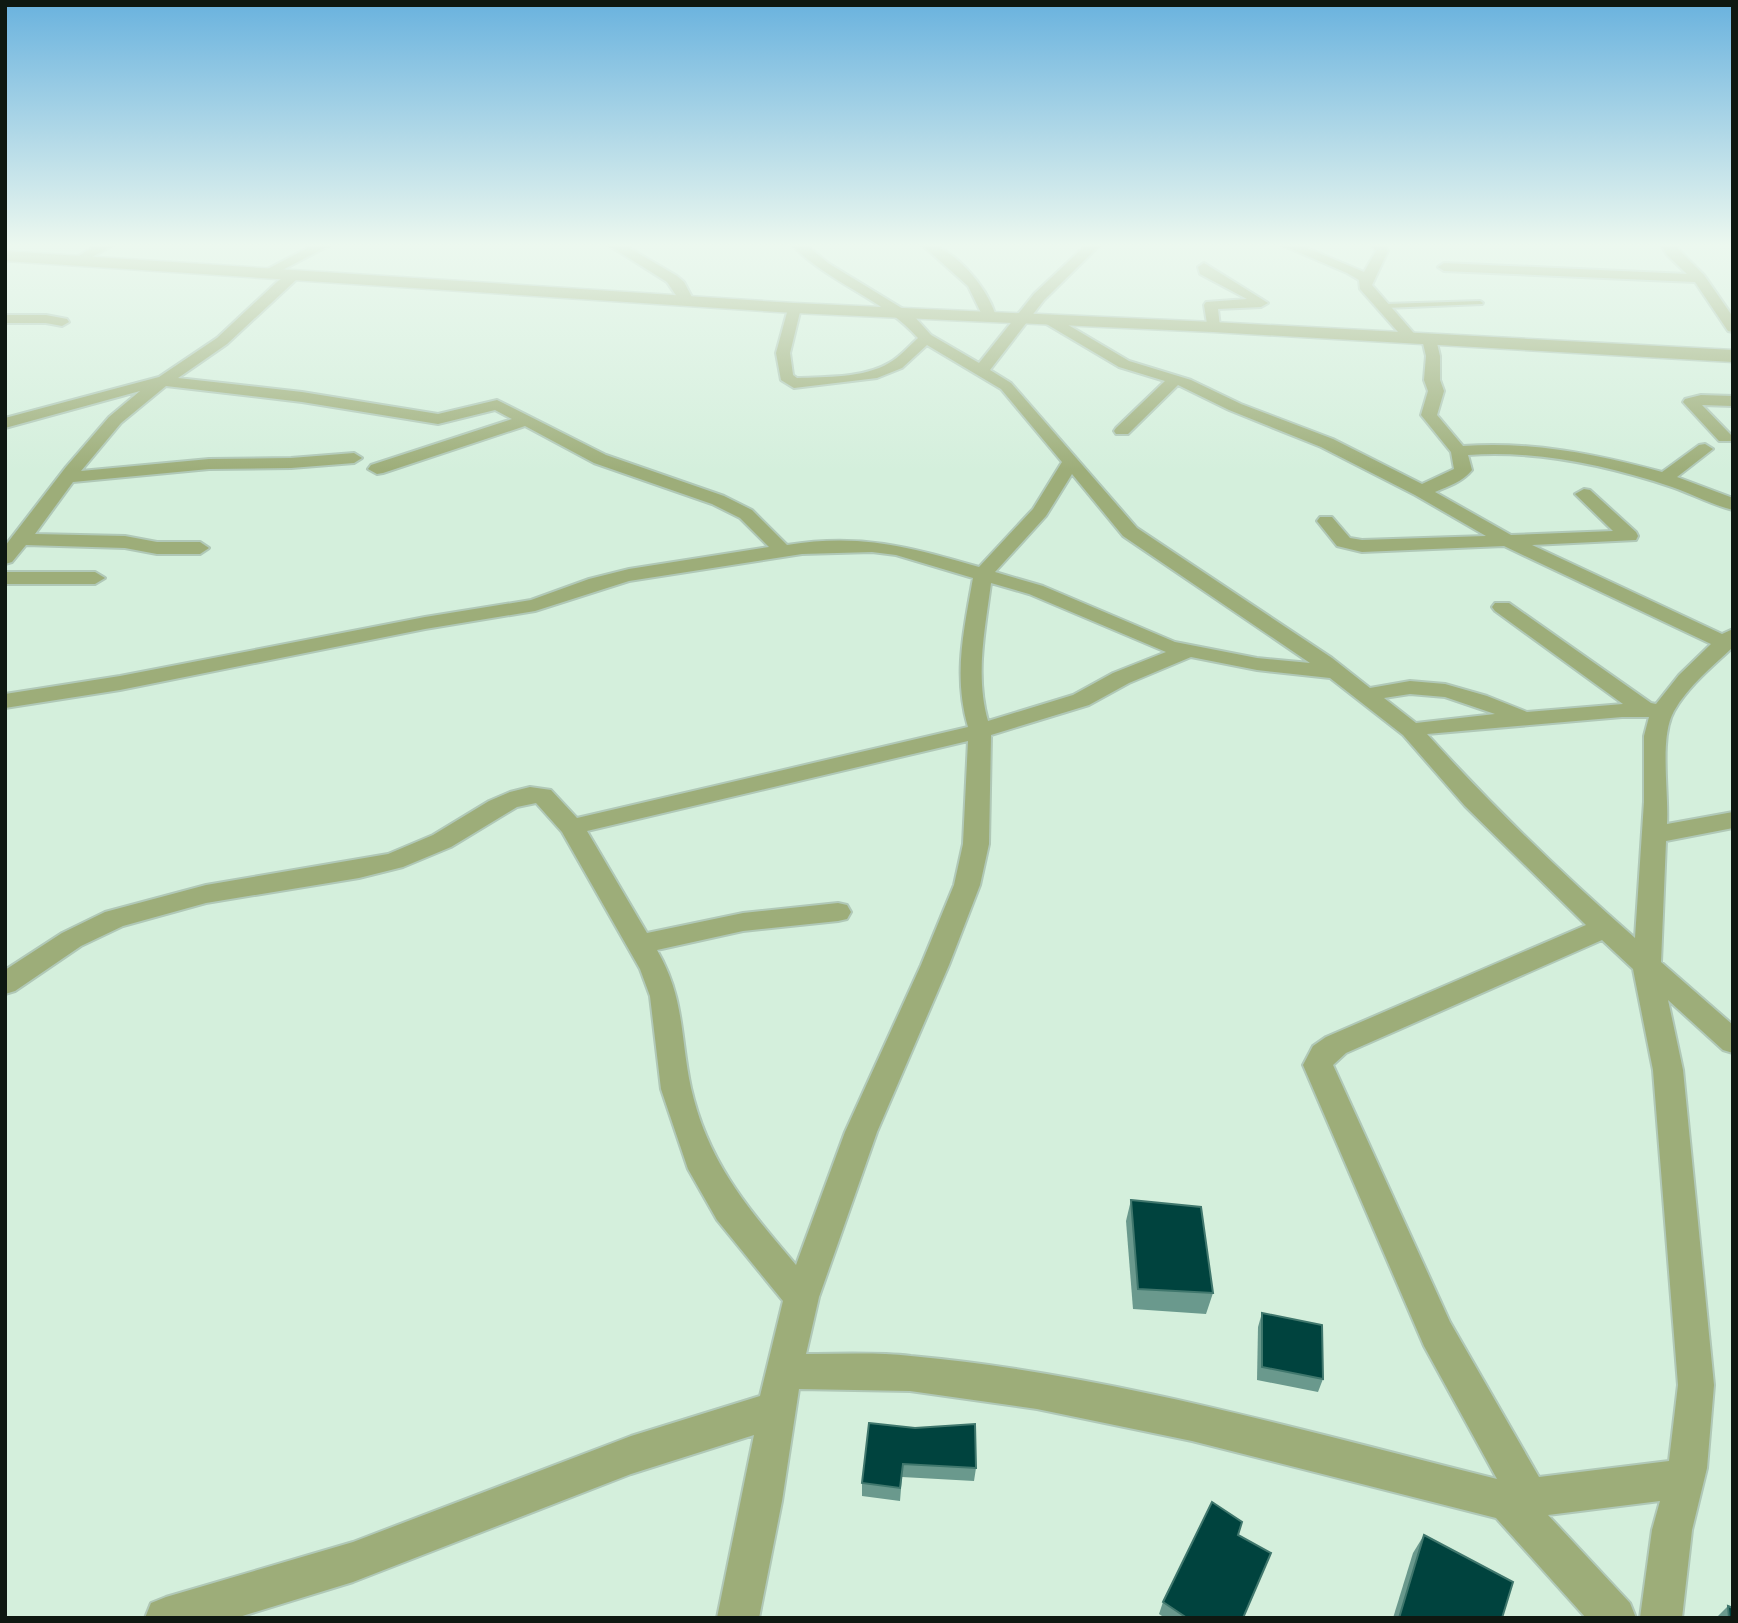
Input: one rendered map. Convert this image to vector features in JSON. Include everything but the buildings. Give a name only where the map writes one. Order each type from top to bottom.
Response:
[{"type":"street","points":[[49,319],[62,322]]},
{"type":"street","points":[[5,558],[113,422],[163,381],[222,341],[247,319]]},
{"type":"street","points":[[791,319],[783,353],[786,377],[794,383],[889,369],[896,366],[926,338]]},
{"type":"street","points":[[908,319],[926,338],[1014,394],[1069,464],[1130,531],[1336,672],[1411,730],[1474,801],[1605,928],[1733,1042]]},
{"type":"street","points":[[979,372],[998,355],[1021,319]]},
{"type":"street","points":[[1041,319],[1733,356]]},
{"type":"street","points":[[1048,319],[1124,365],[1198,388],[1235,407],[1292,428],[1421,491],[1510,542],[1728,639],[1653,709],[1448,724],[1411,730]]},
{"type":"street","points":[[1212,319],[1213,327]]},
{"type":"street","points":[[1395,319],[1410,338]]},
{"type":"street","points":[[1421,491],[1453,478],[1463,470],[1463,459],[1459,451],[1429,415],[1436,391],[1432,380],[1433,356],[1429,339]]},
{"type":"street","points":[[1122,430],[1157,401],[1175,380]]},
{"type":"street","points":[[5,423],[163,381],[302,397],[438,419],[497,405],[600,459],[718,500],[746,514],[784,552]]},
{"type":"street","points":[[1725,438],[1691,402],[1733,401]]},
{"type":"street","points":[[377,469],[527,420]]},
{"type":"street","points":[[1459,451],[1518,449],[1665,478],[1733,505]]},
{"type":"street","points":[[1665,478],[1705,449]]},
{"type":"street","points":[[69,477],[197,464],[291,463],[354,458]]},
{"type":"street","points":[[738,1618],[762,1501],[783,1371],[802,1297],[861,1132],[935,965],[967,884],[976,844],[980,732],[971,699],[970,657],[983,574],[1040,512],[1069,464]]},
{"type":"street","points":[[1326,521],[1350,545],[1510,542],[1629,536],[1584,495]]},
{"type":"street","points":[[22,539],[125,542],[157,548],[200,548]]},
{"type":"street","points":[[5,701],[120,682],[412,625],[535,605],[596,583],[629,575],[802,548],[872,546],[898,550],[1036,590],[1094,613],[1141,636],[1188,651],[1257,664],[1336,672]]},
{"type":"street","points":[[5,578],[95,578]]},
{"type":"street","points":[[1502,607],[1653,709]]},
{"type":"street","points":[[572,827],[980,732],[1081,700],[1121,678],[1188,651]]},
{"type":"street","points":[[1368,695],[1409,685],[1425,686],[1451,690],[1525,719]]},
{"type":"street","points":[[1653,709],[1654,835],[1647,967],[1668,1070],[1696,1385],[1686,1478],[1672,1530],[1661,1618]]},
{"type":"street","points":[[5,984],[81,934],[112,919],[167,903],[397,860],[454,834],[513,798],[542,795],[572,827],[654,969],[664,996],[676,1089],[698,1159],[729,1210],[802,1297]]},
{"type":"street","points":[[1654,835],[1733,820]]},
{"type":"street","points":[[639,944],[743,922],[838,912]]},
{"type":"street","points":[[1605,928],[1336,1045],[1324,1054],[1318,1065],[1437,1334],[1518,1499],[1615,1618]]},
{"type":"street","points":[[783,1371],[911,1373],[1037,1391],[1192,1422],[1518,1499],[1686,1478]]},
{"type":"street","points":[[166,1618],[353,1562],[631,1455],[777,1409]]}]
